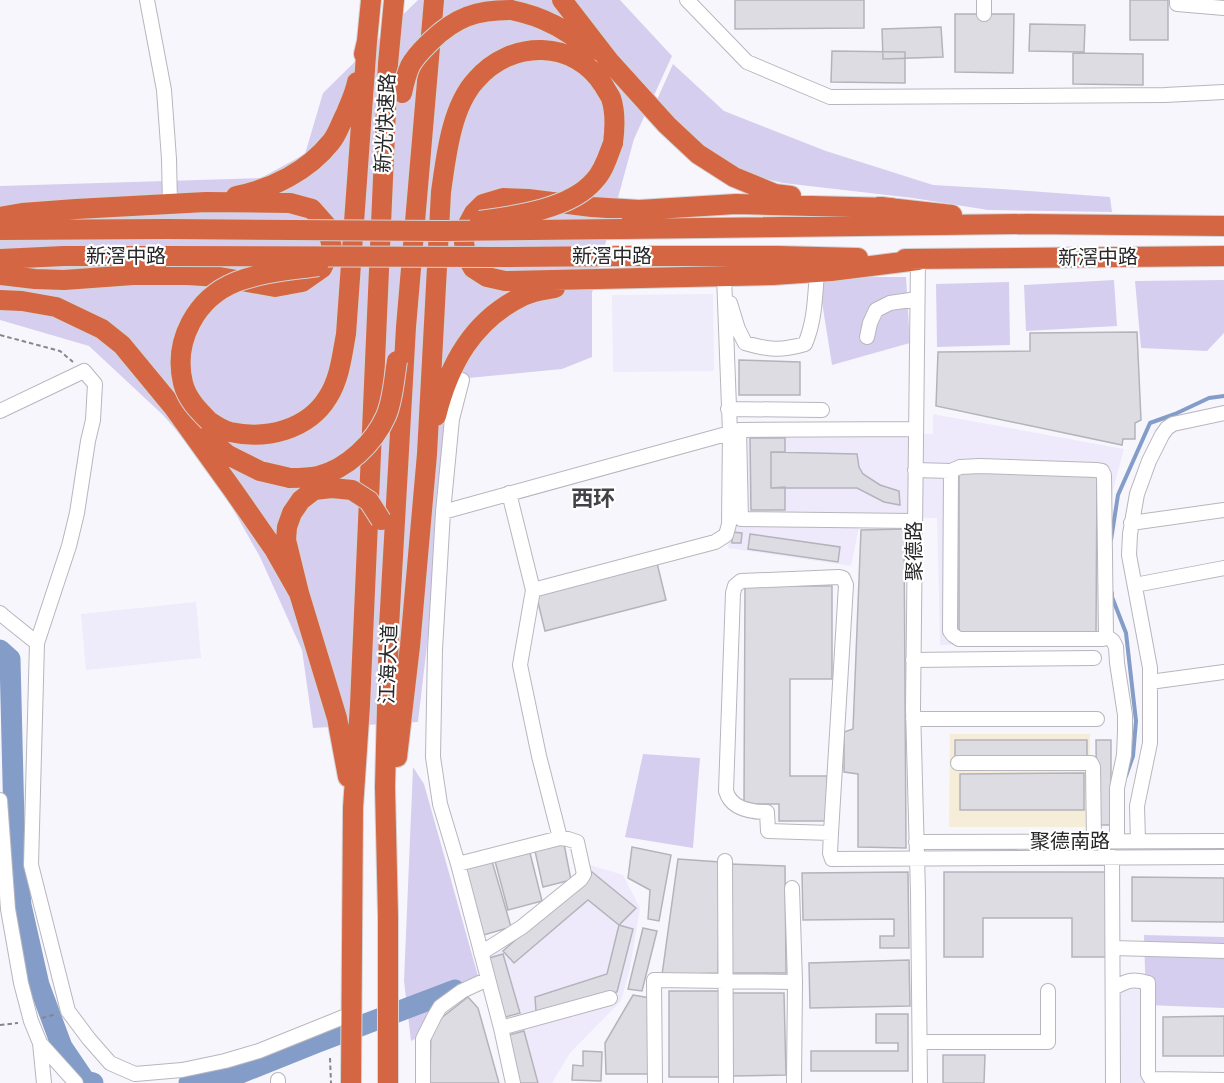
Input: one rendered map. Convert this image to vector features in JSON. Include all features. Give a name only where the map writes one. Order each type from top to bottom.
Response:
[{"type":"highway","points":[[371,0],[367,41],[346,334],[339,371],[329,396],[317,412],[300,424],[278,433],[253,435],[228,431],[209,421],[195,407],[183,385],[180,363],[185,334],[202,306],[216,292],[236,282],[265,274],[283,271],[387,252],[402,93],[411,64],[419,52],[453,23],[491,10],[511,10],[550,22],[610,62]]},
{"type":"highway","name":"新光快速路","points":[[387,252],[388,64],[394,0]]},
{"type":"highway","name":"新光快速路","points":[[410,239],[434,0]]},
{"type":"highway","points":[[562,0],[610,62],[667,125],[698,154],[734,177],[775,194],[1027,224]]},
{"type":"highway","points":[[206,202],[254,192],[284,180],[313,161],[333,141],[355,92],[367,41]]},
{"type":"highway","points":[[174,408],[228,455],[260,471],[290,478],[317,476],[334,470],[355,457],[373,437],[386,415],[392,392],[410,239],[502,218],[533,212],[559,204],[580,194],[594,181],[606,164],[613,144],[615,120],[610,97],[599,78],[587,65],[571,56],[553,51],[531,50],[508,56],[489,66],[474,81],[453,123],[441,192],[427,454],[410,646],[386,843]]},
{"type":"highway","points":[[892,208],[736,204],[639,210],[504,198],[483,204],[474,213],[467,226],[464,242],[466,256],[473,268],[487,277],[505,280],[651,277],[724,281],[918,260]]},
{"type":"highway","points":[[0,217],[22,213],[206,202],[290,203],[312,209],[327,226],[332,248],[322,268],[302,282],[275,287],[187,275],[133,275],[64,280],[0,275]]},
{"type":"highway","name":"新滘中路","points":[[0,230],[167,229],[410,239],[622,229],[1027,224],[1224,226]]},
{"type":"highway","name":"江海大道","points":[[388,1083],[386,765],[391,577],[410,239]]},
{"type":"highway","name":"新滘中路","points":[[0,259],[64,256],[387,252],[494,257],[778,256],[918,260],[1224,256]]},
{"type":"highway","name":"江海大道","points":[[351,1083],[353,808],[387,252]]},
{"type":"highway","points":[[427,454],[440,400],[459,355],[472,335],[487,320],[524,295],[540,290],[651,277]]},
{"type":"highway","points":[[0,300],[56,307],[102,329],[122,345],[174,408],[256,522],[299,594]]},
{"type":"highway","points":[[353,808],[337,718],[299,594],[286,540],[287,527],[292,513],[301,500],[314,490],[332,488],[352,490],[369,501],[381,520],[391,577]]},
{"type":"street","points":[[147,0],[164,90],[170,204]]},
{"type":"street","points":[[687,0],[747,62],[830,97],[1166,95],[1224,92]]},
{"type":"street","points":[[1177,0],[1177,4],[1224,8]]},
{"type":"street","name":"聚德路","points":[[917,858],[913,660],[918,260]]},
{"type":"street","points":[[724,281],[738,329],[745,343],[764,348],[787,349],[805,344],[810,333],[817,272]]},
{"type":"street","points":[[532,590],[715,542],[726,535],[729,524],[730,433],[724,281]]},
{"type":"street","points":[[867,337],[876,310],[890,303],[917,299]]},
{"type":"street","points":[[0,411],[84,371],[95,384],[95,403],[77,513],[69,546],[37,643],[31,865],[68,1011],[110,1063],[135,1074],[182,1070],[272,1048],[351,1014]]},
{"type":"street","points":[[462,381],[452,418],[443,512],[435,650],[433,757],[440,804],[501,1028],[513,1083]]},
{"type":"street","points":[[728,409],[822,410]]},
{"type":"street","points":[[1138,841],[1137,806],[1150,743],[1150,668],[1129,555],[1131,524],[1137,494],[1145,472],[1167,428],[1173,424],[1224,413]]},
{"type":"street","points":[[914,520],[741,519],[739,430],[915,429]]},
{"type":"street","points":[[443,512],[730,433]]},
{"type":"street","points":[[915,470],[951,471],[960,467],[980,466],[1102,471],[1104,475],[1106,636]]},
{"type":"street","points":[[951,471],[950,631],[953,635],[959,639],[1103,639],[1106,636]]},
{"type":"street","points":[[509,493],[532,590],[520,665],[539,756],[560,838]]},
{"type":"street","points":[[1131,524],[1224,510]]},
{"type":"street","points":[[1135,585],[1224,568]]},
{"type":"street","points":[[839,577],[845,582],[831,833],[768,831],[767,812],[745,810],[732,802],[727,795],[733,593],[735,586],[741,581],[839,577]]},
{"type":"street","points":[[0,612],[37,643]]},
{"type":"street","points":[[1106,636],[1113,641],[1116,647],[1125,723],[1124,755],[1116,788],[1117,841]]},
{"type":"street","points":[[913,660],[1094,658]]},
{"type":"street","points":[[1150,682],[1224,672]]},
{"type":"street","points":[[913,720],[1097,719]]},
{"type":"street","points":[[958,763],[1091,763],[1093,767],[1094,841]]},
{"type":"street","points":[[0,800],[8,909],[21,983],[31,1021],[40,1043],[44,1083]]},
{"type":"street","name":"聚德南路","points":[[831,833],[832,859],[1224,857]]},
{"type":"street","points":[[458,864],[560,838],[577,842],[584,874],[582,879],[522,927],[481,953]]},
{"type":"street","name":"聚德南路","points":[[916,842],[1224,841]]},
{"type":"street","points":[[1112,857],[1113,1083]]},
{"type":"street","points":[[917,858],[920,1083]]},
{"type":"street","points":[[725,861],[726,1083]]},
{"type":"street","points":[[792,888],[795,982],[794,1083]]},
{"type":"street","points":[[1113,948],[1224,951]]},
{"type":"street","points":[[423,1083],[423,1039],[440,1007],[462,991],[488,979]]},
{"type":"street","points":[[655,1083],[654,980],[795,982]]},
{"type":"street","points":[[1113,988],[1128,981],[1148,983],[1148,1074],[1151,1079],[1224,1080]]},
{"type":"street","points":[[920,1042],[1048,1042],[1048,991]]},
{"type":"street","points":[[501,1028],[610,998]]},
{"type":"street","points":[[40,1043],[76,1083]]},
{"type":"path","points":[[0,335],[60,351],[84,371]]},
{"type":"path","points":[[0,1025],[31,1021],[68,1011]]},
{"type":"path","points":[[330,1058],[331,1083]]},
{"type":"shaded area","points":[[418,0],[620,0],[672,56],[634,139],[592,293],[592,357],[562,369],[458,379],[418,722],[313,728],[302,650],[260,557],[211,470],[163,415],[89,346],[0,320],[0,186],[261,178],[305,154],[323,93]]},
{"type":"shaded area","points":[[673,64],[724,111],[826,151],[933,185],[1110,197],[1112,212],[988,210],[913,198],[783,183],[729,170],[655,104]]},
{"type":"shaded area","points":[[818,277],[906,277],[910,343],[832,365]]},
{"type":"shaded area","points":[[1114,280],[1117,326],[1026,331],[1024,285]]},
{"type":"shaded area","points":[[1224,280],[1224,333],[1207,351],[1141,348],[1135,281]]},
{"type":"shaded area","points":[[1009,282],[1010,345],[937,347],[936,284]]},
{"type":"shaded area","points":[[713,294],[714,371],[613,372],[612,295]]},
{"type":"shaded area","points":[[933,414],[1124,449],[1113,489],[1109,528],[1110,643],[940,645],[937,518],[861,517],[851,566],[728,548],[744,434],[933,434]]},
{"type":"shaded area","points":[[196,602],[201,658],[86,670],[81,614]]},
{"type":"shaded area","points":[[950,734],[1090,734],[1089,827],[949,827]]},
{"type":"shaded area","points":[[643,754],[700,758],[693,848],[625,837]]},
{"type":"shaded area","points":[[413,767],[424,784],[478,976],[448,992],[434,1007],[421,1036],[411,1041],[404,981]]},
{"type":"shaded area","points":[[590,865],[623,875],[640,908],[630,968],[621,1001],[570,1053],[552,1083],[515,1083],[481,951],[580,879]]},
{"type":"shaded area","points":[[1144,935],[1224,937],[1224,1008],[1146,1005]]},
{"type":"shaded area","points":[[1143,987],[1145,1083],[1120,1083],[1120,988]]},
{"type":"building","points":[[735,0],[864,0],[864,28],[735,29]]},
{"type":"building","points":[[1130,0],[1168,0],[1168,40],[1130,40]]},
{"type":"building","points":[[955,14],[1014,14],[1013,73],[955,72]]},
{"type":"building","points":[[1030,24],[1085,25],[1084,52],[1029,51]]},
{"type":"building","points":[[941,27],[943,57],[883,59],[882,29]]},
{"type":"building","points":[[832,51],[905,52],[905,83],[831,82]]},
{"type":"building","points":[[1073,53],[1143,54],[1143,85],[1073,84]]},
{"type":"building","points":[[1137,332],[1141,420],[1135,423],[1135,439],[1123,439],[1122,445],[936,406],[938,352],[1030,351],[1030,333]]},
{"type":"building","points":[[739,360],[800,362],[800,395],[739,395]]},
{"type":"building","points":[[750,438],[785,438],[785,452],[771,452],[771,488],[785,487],[785,510],[751,510]]},
{"type":"building","points":[[771,452],[857,454],[859,467],[863,474],[880,485],[899,491],[900,505],[884,502],[857,488],[771,488]]},
{"type":"building","points":[[959,471],[1097,472],[1096,633],[959,632]]},
{"type":"building","points":[[904,529],[906,848],[858,847],[858,774],[844,772],[844,732],[853,729],[861,530]]},
{"type":"building","points":[[732,532],[742,533],[741,543],[732,543]]},
{"type":"building","points":[[750,534],[840,547],[838,562],[748,549]]},
{"type":"building","points":[[657,563],[666,600],[545,631],[536,594]]},
{"type":"building","points":[[745,586],[832,586],[832,679],[790,679],[790,776],[827,776],[827,821],[779,821],[779,804],[744,804]]},
{"type":"building","points":[[955,740],[1087,740],[1087,758],[955,758]]},
{"type":"building","points":[[1096,740],[1111,740],[1111,825],[1097,825]]},
{"type":"building","points":[[1084,773],[1084,810],[960,810],[960,774]]},
{"type":"building","points":[[564,844],[571,880],[543,887],[535,851]]},
{"type":"building","points":[[632,847],[671,855],[659,921],[648,919],[650,890],[628,878]]},
{"type":"building","points":[[530,853],[542,901],[508,910],[495,861]]},
{"type":"building","points":[[678,859],[720,862],[718,973],[662,975]]},
{"type":"building","points":[[492,861],[511,927],[480,936],[461,869]]},
{"type":"building","points":[[730,864],[785,866],[786,973],[732,973]]},
{"type":"building","points":[[592,872],[636,908],[619,925],[588,900],[514,963],[503,951]]},
{"type":"building","points":[[908,872],[909,948],[880,948],[880,936],[894,936],[894,919],[803,920],[802,873]]},
{"type":"building","points":[[944,872],[1108,872],[1108,957],[1072,957],[1072,918],[983,918],[983,957],[944,957]]},
{"type":"building","points":[[1132,877],[1224,878],[1224,922],[1132,921]]},
{"type":"building","points":[[619,925],[633,929],[617,992],[536,1012],[535,997],[607,974]]},
{"type":"building","points":[[643,928],[657,931],[642,991],[628,989]]},
{"type":"building","points":[[503,954],[520,1013],[502,1018],[486,959]]},
{"type":"building","points":[[909,960],[910,1006],[810,1008],[809,963]]},
{"type":"building","points":[[669,991],[721,991],[720,1077],[669,1077]]},
{"type":"building","points":[[731,993],[784,993],[786,1075],[732,1076]]},
{"type":"building","points":[[633,995],[650,998],[648,1074],[606,1074],[605,1043]]},
{"type":"building","points":[[468,997],[478,1008],[499,1083],[430,1083],[431,1026]]},
{"type":"building","points":[[876,1014],[908,1014],[908,1071],[811,1071],[811,1051],[898,1051],[898,1043],[876,1043]]},
{"type":"building","points":[[1224,1016],[1224,1056],[1163,1056],[1163,1017]]},
{"type":"building","points":[[524,1031],[538,1083],[518,1083],[505,1036]]},
{"type":"building","points":[[583,1051],[602,1052],[601,1081],[572,1080],[573,1065],[583,1066]]},
{"type":"building","points":[[943,1055],[985,1055],[984,1083],[943,1083]]},
{"type":"waterway","points":[[1111,540],[1118,495],[1150,423],[1209,398],[1224,396]]},
{"type":"waterway","points":[[1112,593],[1126,633],[1136,721],[1133,756],[1126,776]]},
{"type":"waterway","points":[[0,650],[10,659],[14,821],[21,905],[39,985],[62,1047],[85,1081],[93,1083]]},
{"type":"waterway","points":[[189,1083],[233,1076],[455,990]]},
{"type":"district","name":"西环","points":[[593,498]]}]
